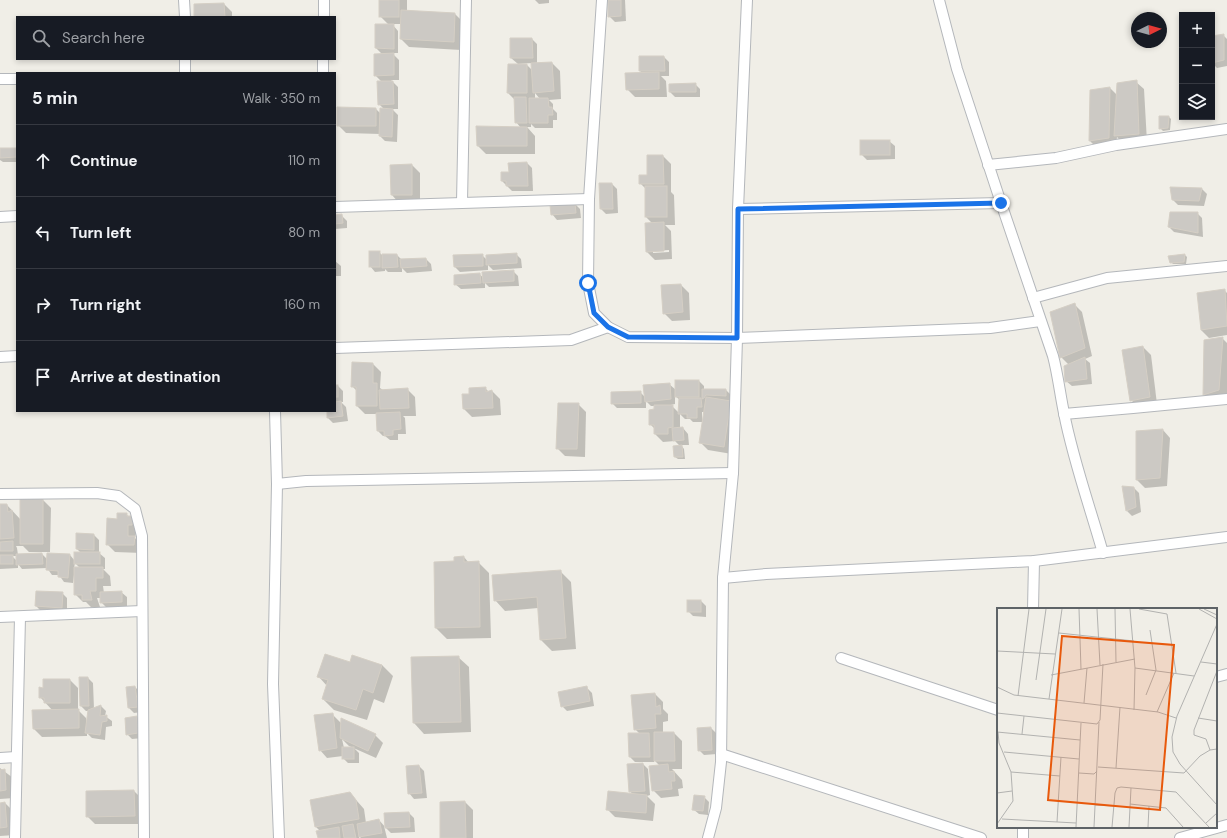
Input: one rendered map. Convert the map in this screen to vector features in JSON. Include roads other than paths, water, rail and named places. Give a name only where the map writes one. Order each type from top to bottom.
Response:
[{"type":"street","points":[[184,0],[185,16]]},
{"type":"street","points":[[324,0],[324,16]]},
{"type":"street","points":[[462,202],[466,0]]},
{"type":"street","points":[[602,0],[589,199],[588,283],[594,313],[608,327],[628,337],[737,338],[990,328],[1040,321]]},
{"type":"street","points":[[708,838],[716,808],[721,754],[723,578],[733,473],[737,338],[738,209],[747,0]]},
{"type":"street","points":[[939,0],[957,69],[1040,321],[1053,356],[1064,414],[1104,553]]},
{"type":"street","points":[[185,60],[185,72]]},
{"type":"street","points":[[323,60],[323,72]]},
{"type":"street","points":[[0,79],[16,79]]},
{"type":"street","points":[[988,165],[1056,158],[1116,144],[1227,129]]},
{"type":"street","points":[[336,207],[589,199]]},
{"type":"street","points":[[738,209],[1001,203]]},
{"type":"street","points":[[0,217],[16,216]]},
{"type":"street","points":[[1033,298],[1107,278],[1227,266]]},
{"type":"street","points":[[336,348],[571,340],[608,327]]},
{"type":"street","points":[[0,357],[16,356]]},
{"type":"street","points":[[1064,414],[1227,399]]},
{"type":"street","points":[[275,412],[277,484],[273,684],[279,838]]},
{"type":"street","points":[[277,484],[322,481],[733,473]]},
{"type":"street","points":[[0,494],[97,493],[118,496],[135,509],[142,536],[144,838]]},
{"type":"street","points":[[723,578],[766,574],[1034,561],[1227,537]]},
{"type":"street","points":[[1033,608],[1034,561]]},
{"type":"street","points":[[0,617],[142,611]]},
{"type":"street","points":[[16,838],[16,757],[20,617]]},
{"type":"street","points":[[841,658],[997,710]]},
{"type":"street","points":[[1217,677],[1227,674]]},
{"type":"street","points":[[721,754],[981,838]]},
{"type":"street","points":[[0,758],[16,757]]},
{"type":"street","points":[[1217,828],[1227,825]]},
{"type":"street","points":[[1180,838],[1216,828]]}]
